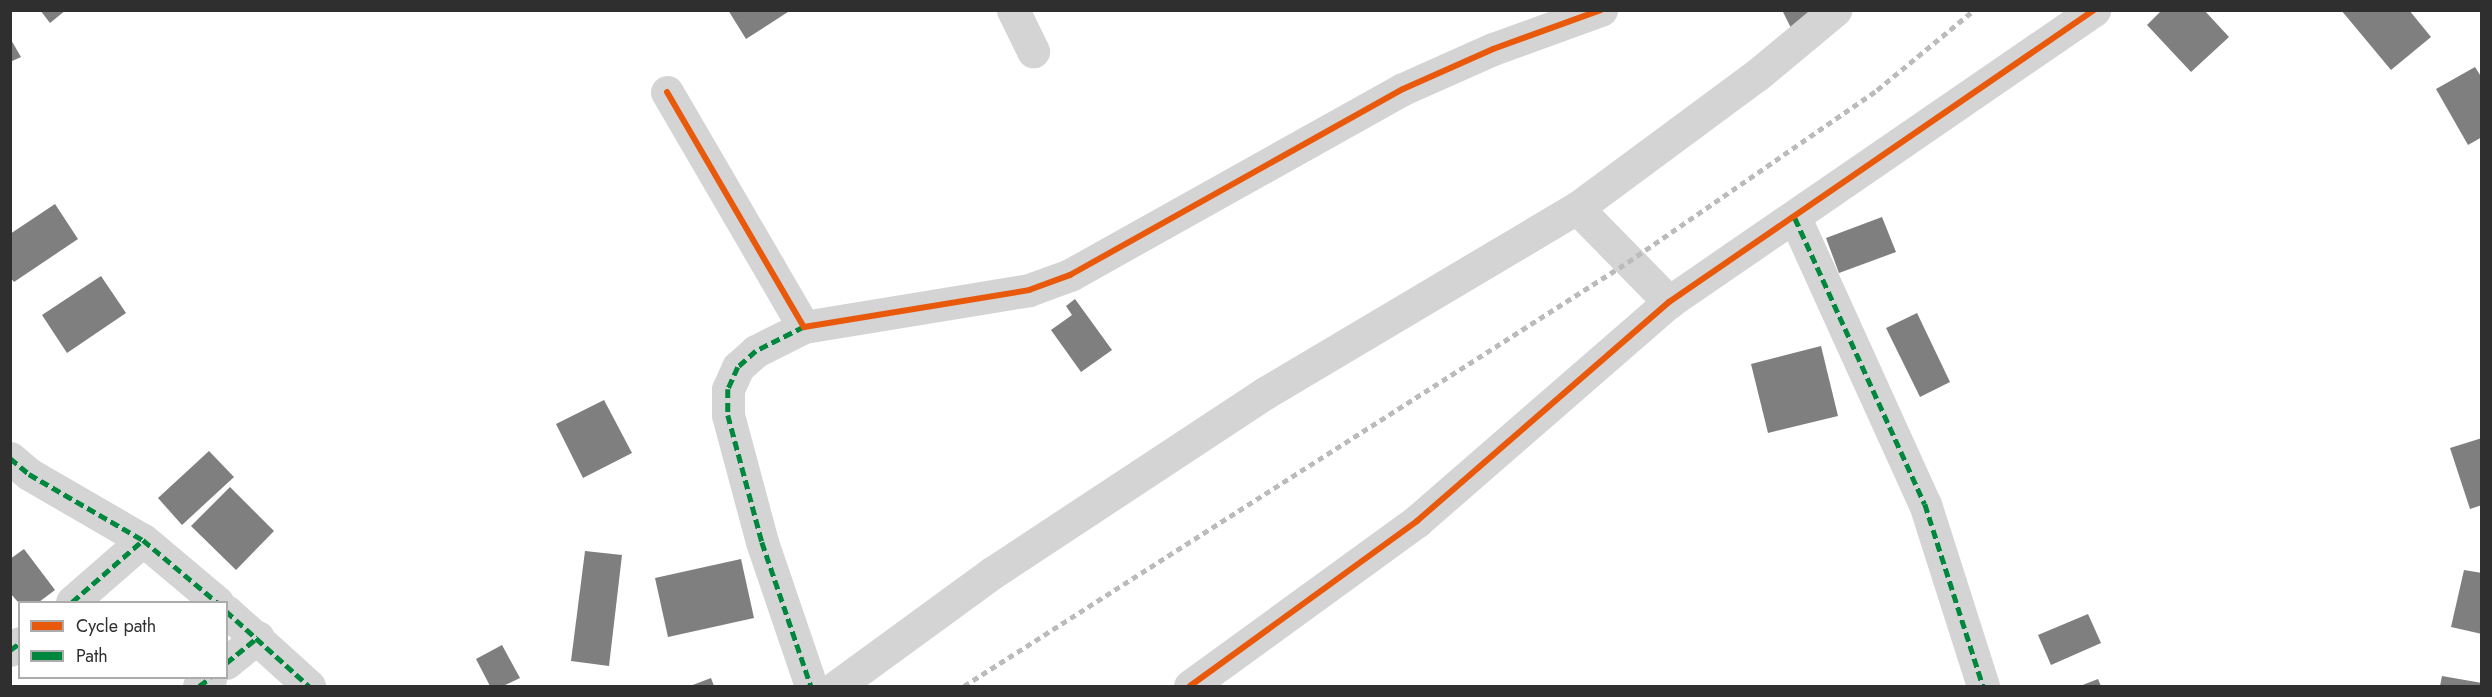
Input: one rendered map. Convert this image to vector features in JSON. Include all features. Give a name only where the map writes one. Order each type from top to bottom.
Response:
[{"type":"street","points":[[1013,10],[1033,51]]},
{"type":"street","points":[[811,687],[762,542],[728,415],[728,389],[738,367],[756,351],[804,327],[1029,290],[1070,275],[1403,89],[1492,49],[1601,10]]},
{"type":"street","points":[[837,687],[992,573],[1265,393],[1577,208],[1757,75],[1835,10]]},
{"type":"street","points":[[1190,687],[1417,521],[1669,302],[1795,218],[2094,10]]},
{"type":"street","points":[[667,92],[804,327]]},
{"type":"street","points":[[1577,208],[1669,302]]},
{"type":"street","points":[[1795,218],[1925,504],[1983,687]]},
{"type":"street","points":[[10,458],[29,474],[143,540],[215,601]]},
{"type":"street","points":[[74,601],[143,540]]},
{"type":"street","points":[[228,613],[258,637],[309,687]]},
{"type":"street","points":[[228,661],[258,637]]},
{"type":"building","points":[[40,10],[66,10],[50,23]]},
{"type":"building","points":[[728,10],[791,10],[746,39]]},
{"type":"building","points":[[1782,10],[1822,10],[1791,28]]},
{"type":"building","points":[[2162,10],[2204,10],[2229,37],[2191,72],[2147,25]]},
{"type":"building","points":[[2341,10],[2409,10],[2431,37],[2391,70]]},
{"type":"building","points":[[10,38],[21,57],[10,62]]},
{"type":"building","points":[[2475,67],[2482,78],[2482,137],[2468,145],[2436,89]]},
{"type":"building","points":[[55,204],[78,239],[14,282],[10,277],[10,234]]},
{"type":"building","points":[[1882,217],[1896,252],[1839,273],[1826,238]]},
{"type":"building","points":[[101,276],[126,313],[67,353],[42,315]]},
{"type":"building","points":[[1075,299],[1112,350],[1081,372],[1051,330],[1072,315],[1066,306]]},
{"type":"building","points":[[1917,313],[1950,382],[1920,397],[1886,328]]},
{"type":"building","points":[[1821,346],[1838,416],[1768,433],[1751,364]]},
{"type":"building","points":[[604,400],[632,453],[583,478],[556,424]]},
{"type":"building","points":[[2482,438],[2482,505],[2470,509],[2450,448]]},
{"type":"building","points":[[209,451],[234,477],[182,525],[158,498]]},
{"type":"building","points":[[230,487],[274,531],[236,570],[191,526]]},
{"type":"building","points":[[24,549],[55,590],[40,601],[18,602],[10,593],[10,559]]},
{"type":"building","points":[[585,551],[622,555],[609,666],[571,661]]},
{"type":"building","points":[[741,559],[754,618],[668,637],[655,578]]},
{"type":"building","points":[[2464,570],[2482,573],[2482,634],[2451,627]]},
{"type":"building","points":[[2088,614],[2101,643],[2051,665],[2038,635]]},
{"type":"building","points":[[502,645],[520,678],[503,686],[490,686],[476,659]]},
{"type":"building","points":[[2442,676],[2482,683],[2482,686],[2440,686]]},
{"type":"building","points":[[711,678],[714,686],[690,686]]},
{"type":"building","points":[[2098,679],[2101,686],[2080,686]]},
{"type":"railway","points":[[964,686],[1628,262],[1877,90],[1974,10]]},
{"type":"marked path","points":[[1795,218],[1925,504],[1983,686]]},
{"type":"marked path","points":[[804,327],[756,351],[738,367],[728,389],[728,415],[762,542],[811,686]]},
{"type":"marked path","points":[[10,458],[29,474],[143,540],[216,601]]},
{"type":"marked path","points":[[73,601],[143,540]]},
{"type":"marked path","points":[[228,613],[309,686]]},
{"type":"marked path","points":[[228,661],[258,637]]},
{"type":"marked path","points":[[10,650],[18,644]]},
{"type":"marked path","points":[[199,686],[209,679]]},
{"type":"cycle path","points":[[667,92],[804,327],[1029,290],[1070,275],[1403,89],[1493,49],[1601,10]]},
{"type":"cycle path","points":[[1190,686],[1417,521],[1669,302],[2094,10]]}]
